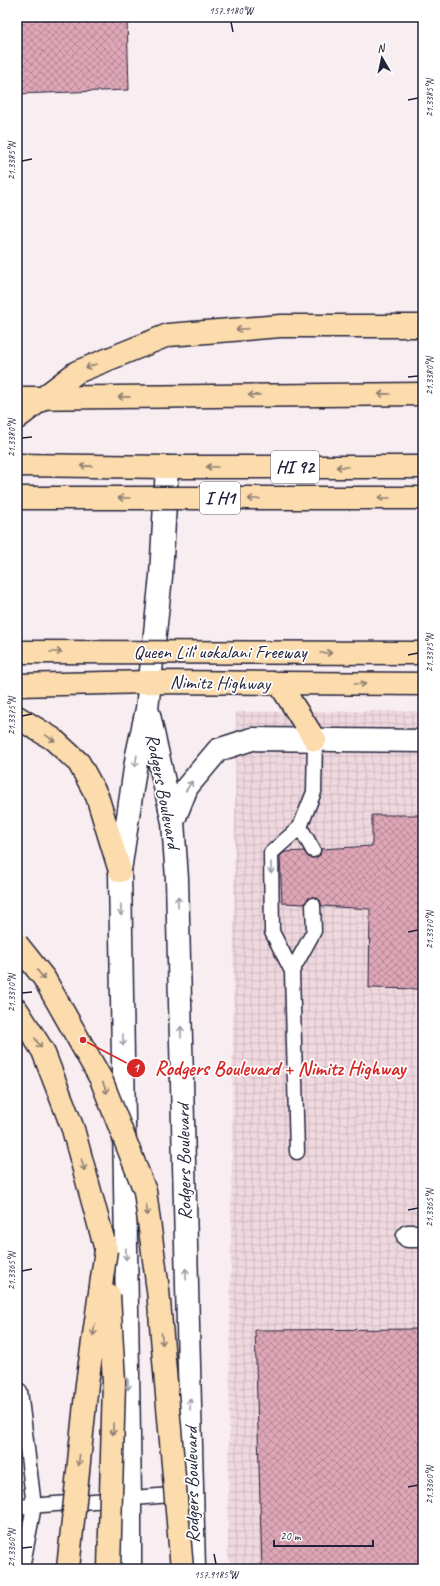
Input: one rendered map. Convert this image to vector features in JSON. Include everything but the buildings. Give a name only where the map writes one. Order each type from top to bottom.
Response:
[{"type":"main road","points":[[17,418],[77,372],[168,335],[281,326],[423,326]]},
{"type":"main road","points":[[17,398],[423,394]]},
{"type":"main road","name":"HI 92","points":[[17,465],[167,467],[423,467]]},
{"type":"main road","name":"I H1","points":[[17,498],[423,498]]},
{"type":"main road","name":"Queen Liliʻuokalani Freeway","points":[[17,652],[423,653]]},
{"type":"main road","name":"Nimitz Highway","points":[[17,685],[150,682],[423,684]]},
{"type":"main road","points":[[280,683],[315,740]]},
{"type":"main road","points":[[17,717],[53,739],[79,763],[97,796],[120,871]]},
{"type":"main road","points":[[17,944],[44,978],[102,1079],[145,1191],[158,1290],[182,1569]]},
{"type":"main road","points":[[17,1010],[43,1051],[73,1129],[106,1250],[114,1382],[109,1569]]},
{"type":"main road","points":[[68,1569],[87,1384],[106,1250]]},
{"type":"street","name":"Rodgers Boulevard","points":[[130,1569],[120,871],[137,755],[147,709],[161,576],[167,467]]},
{"type":"street","name":"Rodgers Boulevard","points":[[147,709],[173,822],[177,879],[194,1569]]},
{"type":"street","points":[[173,822],[187,787],[218,750],[252,739],[423,741]]},
{"type":"lane","points":[[298,1152],[292,971],[272,932],[272,853],[300,827],[314,792],[315,740]]},
{"type":"lane","points":[[300,827],[313,850]]},
{"type":"lane","points":[[292,971],[314,932],[313,905]]},
{"type":"lane","points":[[17,1391],[20,1391],[34,1506],[22,1569]]},
{"type":"lane","points":[[17,1507],[192,1494]]},
{"type":"shaded area","points":[[423,711],[423,1569],[230,1569],[228,1552],[236,712]]},
{"type":"place","name":"Rodgers Boulevard + Nimitz Highway","points":[[83,1040]]}]
